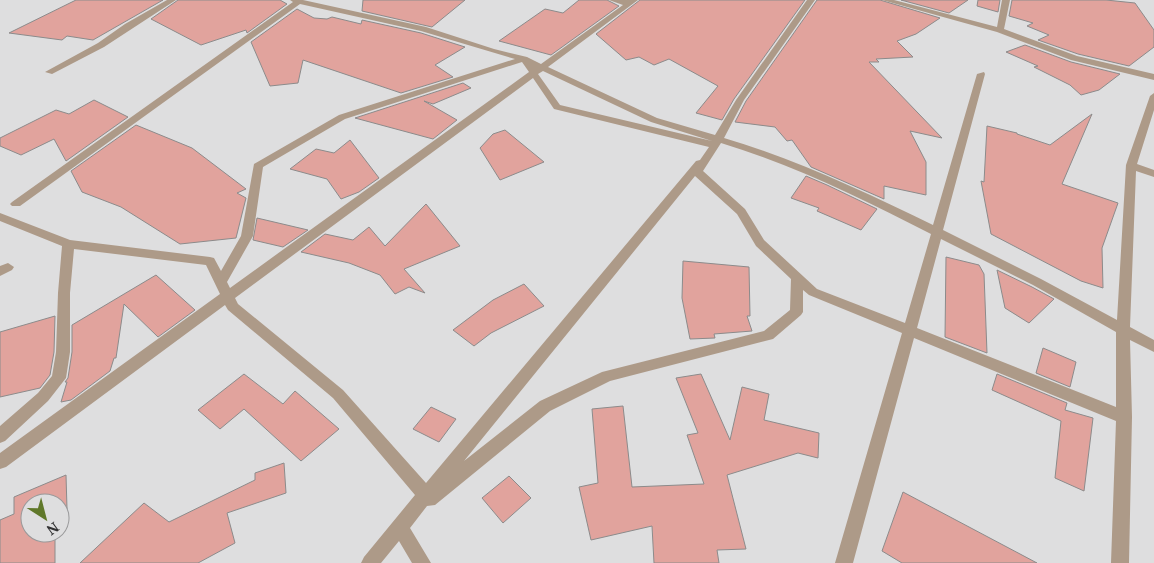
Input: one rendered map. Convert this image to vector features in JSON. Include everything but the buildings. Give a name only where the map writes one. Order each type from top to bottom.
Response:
[{"type":"street","points":[[49,72],[101,45],[128,26],[172,0]]},
{"type":"street","points":[[613,0],[632,2]]},
{"type":"street","points":[[811,0],[740,100],[715,145],[697,172],[741,212],[760,243],[813,292]]},
{"type":"street","points":[[886,0],[1000,30],[1074,58],[1154,77]]},
{"type":"street","points":[[1000,30],[1006,0]]},
{"type":"street","points":[[16,204],[296,1],[423,30],[491,52],[524,59],[654,120],[761,152],[867,198],[1037,282],[1154,347]]},
{"type":"street","points":[[0,462],[632,2]]},
{"type":"street","points":[[524,59],[558,107],[715,145]]},
{"type":"street","points":[[220,283],[247,236],[258,166],[342,117],[524,59]]},
{"type":"street","points":[[844,563],[981,74]]},
{"type":"street","points":[[1120,563],[1124,417],[1122,356],[1131,165],[1154,96]]},
{"type":"street","points":[[370,563],[715,145]]},
{"type":"street","points":[[1131,165],[1154,174]]},
{"type":"street","points":[[0,217],[68,244],[210,260],[233,307],[338,394],[429,499],[545,406],[607,376],[768,335],[796,312],[797,278],[813,292],[1124,417]]},
{"type":"street","points":[[0,436],[43,397],[58,378],[63,352],[64,293],[68,244]]},
{"type":"street","points":[[400,527],[422,563]]}]
